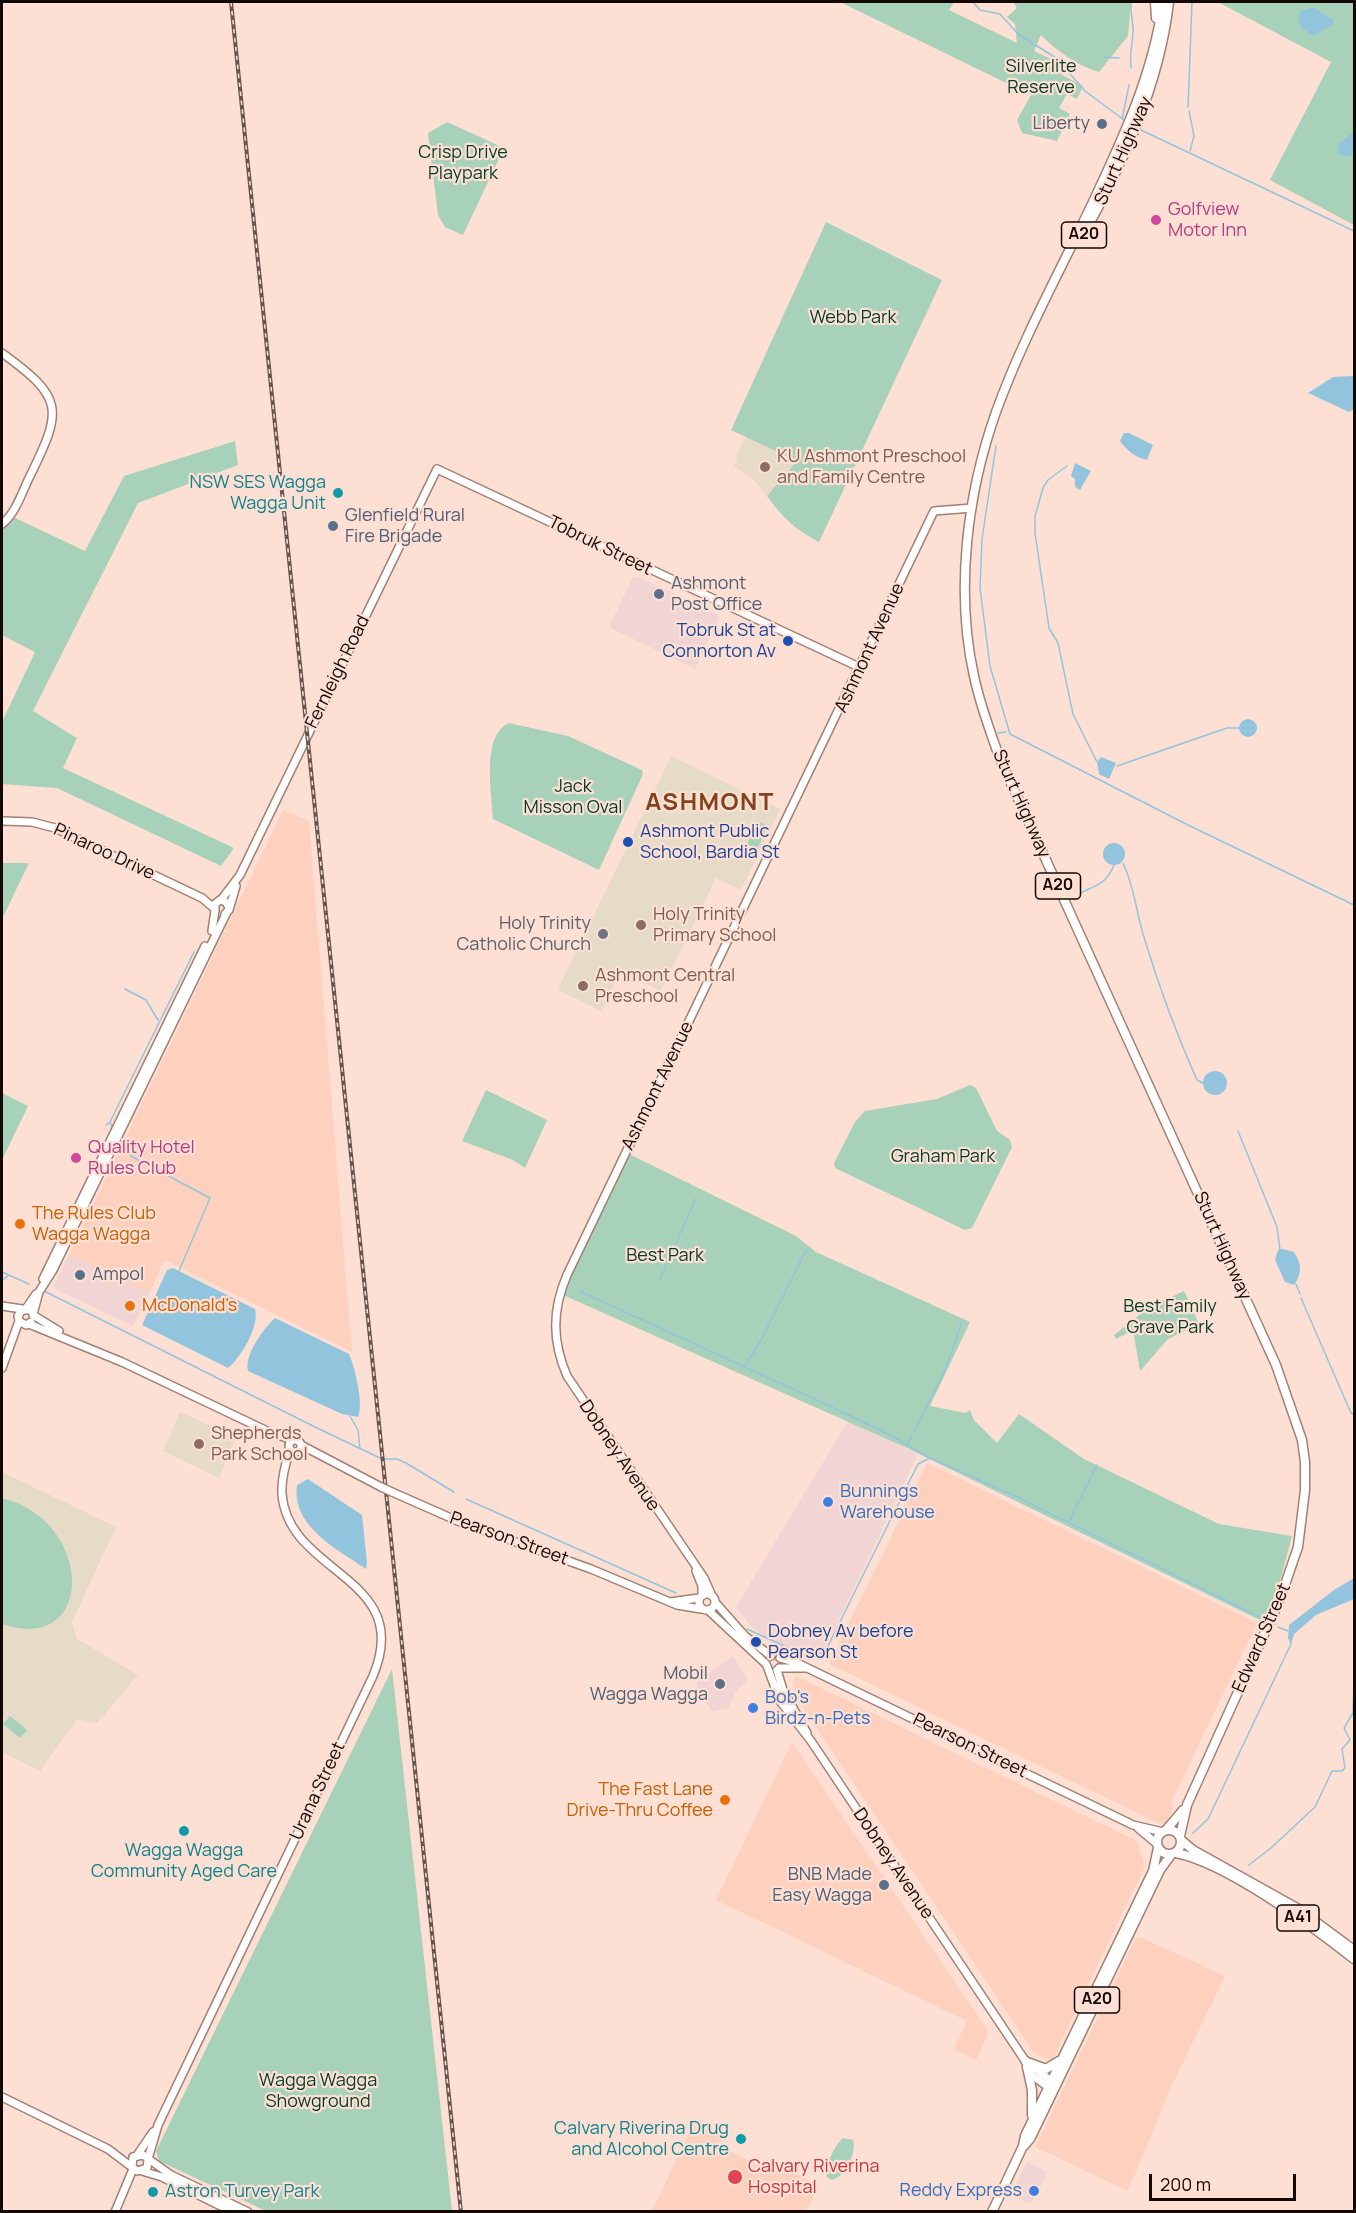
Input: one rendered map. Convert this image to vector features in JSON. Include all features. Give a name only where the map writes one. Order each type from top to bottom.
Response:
[{"type":"highway","points":[[1154,49],[1155,2]]},
{"type":"highway","name":"Sturt Highway","points":[[1134,125],[1154,49],[1163,2]]},
{"type":"highway","name":"Sturt Highway","points":[[1169,2],[1157,70],[1134,125],[1097,211],[1052,290],[996,413],[984,452],[972,508],[966,603],[974,675],[985,717],[1000,759],[1275,1365],[1302,1440],[1305,1462]]},
{"type":"highway","name":"Edward Street","points":[[1180,1838],[1187,1805],[1291,1572],[1303,1521],[1305,1462]]},
{"type":"highway","name":"Edward Street","points":[[1164,1831],[1187,1805]]},
{"type":"highway","name":"A41","points":[[1164,1831],[1174,1831],[1193,1850],[1297,1908],[1354,1950]]},
{"type":"highway","name":"A20","points":[[1023,2146],[1030,2139],[1062,2057],[1153,1871],[1158,1837],[1164,1831]]},
{"type":"highway","name":"A20","points":[[992,2211],[1023,2146],[1032,2121],[1160,1870],[1174,1854],[1180,1838]]},
{"type":"highway","name":"A41","points":[[1157,1846],[1164,1853],[1196,1859],[1239,1882],[1294,1915],[1354,1959]]},
{"type":"highway","points":[[1032,2121],[1032,2090],[1027,2063],[1046,2069],[1054,2066],[1062,2057]]},
{"type":"street","points":[[2,353],[32,375],[45,390],[53,418],[48,439],[14,509],[2,524]]},
{"type":"street","name":"Tobruk Street","points":[[437,469],[861,668]]},
{"type":"street","name":"Fernleigh Road","points":[[23,1322],[33,1315],[39,1292],[53,1270],[228,910],[240,875],[437,469]]},
{"type":"street","name":"Ashmont Avenue","points":[[556,1341],[557,1304],[567,1275],[861,668],[934,511],[972,508]]},
{"type":"street","name":"Pinaroo Drive","points":[[2,821],[32,822],[55,828],[217,905],[228,903],[228,910]]},
{"type":"street","name":"Fernleigh Road","points":[[23,1322],[24,1310],[35,1296],[212,930],[217,905],[240,875]]},
{"type":"street","points":[[217,905],[220,915],[228,910]]},
{"type":"street","name":"Pearson Street","points":[[2,1306],[24,1310],[122,1362],[267,1431],[294,1447],[460,1522],[591,1569],[670,1602],[705,1610]]},
{"type":"street","name":"Pearson Street","points":[[2,1306],[23,1322],[122,1362]]},
{"type":"street","points":[[2,1368],[23,1322]]},
{"type":"street","name":"Dobney Avenue","points":[[556,1341],[562,1365],[572,1386],[708,1584],[714,1599],[745,1636],[771,1656]]},
{"type":"street","name":"Urana Street","points":[[158,2125],[131,2161],[137,2170],[147,2168],[158,2125],[373,1676],[382,1650],[382,1638],[376,1613],[363,1592],[311,1550],[296,1533],[283,1502],[284,1472],[294,1447]]},
{"type":"street","name":"Dobney Avenue","points":[[694,1566],[702,1586],[700,1597],[705,1610],[767,1665],[780,1701],[811,1741],[1027,2063],[1051,2085]]},
{"type":"street","points":[[670,1602],[700,1597],[714,1599]]},
{"type":"street","points":[[705,1610],[714,1599]]},
{"type":"street","points":[[771,1656],[767,1665],[778,1669]]},
{"type":"street","name":"Pearson Street","points":[[771,1656],[807,1668],[1133,1825],[1164,1831]]},
{"type":"street","points":[[780,1658],[778,1669],[783,1690],[811,1741]]},
{"type":"street","name":"Pearson Street","points":[[778,1669],[807,1668]]},
{"type":"street","name":"Pearson Street","points":[[1133,1825],[1157,1846]]},
{"type":"street","points":[[2,2097],[108,2149],[137,2170],[162,2177],[233,2211]]},
{"type":"street","points":[[108,2149],[148,2160],[171,2175],[248,2211]]},
{"type":"street","points":[[115,2211],[137,2170]]},
{"type":"shaded area","name":"KU Ashmont Preschool and Family Centre","points":[[746,437],[797,461],[767,496],[754,480],[734,466],[737,461],[736,456]]},
{"type":"shaded area","points":[[637,576],[717,614],[719,618],[695,669],[609,627],[633,577]]},
{"type":"shaded area","points":[[671,756],[780,809],[741,890],[716,878],[661,991],[620,972],[601,1011],[560,991],[559,987]]},
{"type":"shaded area","points":[[283,810],[309,821],[352,1352],[165,1260],[149,1293],[69,1255]]},
{"type":"shaded area","points":[[69,1255],[149,1293],[133,1326],[53,1288]]},
{"type":"shaded area","name":"Shepherds Park School","points":[[180,1412],[236,1437],[219,1478],[163,1451]]},
{"type":"shaded area","points":[[848,1421],[918,1454],[822,1654],[807,1657],[776,1645],[753,1628],[736,1607]]},
{"type":"shaded area","points":[[927,1463],[1257,1623],[1170,1805],[1174,1807],[1167,1822],[1160,1824],[829,1664]]},
{"type":"shaded area","points":[[2,1472],[116,1527],[72,1622],[77,1639],[138,1675],[97,1723],[77,1719],[40,1771],[2,1752]]},
{"type":"shaded area","name":"Mobil Wagga Wagga","points":[[733,1656],[748,1680],[737,1690],[728,1708],[713,1712],[697,1690],[697,1682]]},
{"type":"shaded area","points":[[796,1676],[1137,1841],[1145,1866],[1052,2061],[1034,2053],[795,1696],[793,1682]]},
{"type":"shaded area","points":[[792,1742],[989,2032],[976,2060],[954,2049],[967,2021],[716,1900]]},
{"type":"shaded area","points":[[1140,1937],[1225,1976],[1173,2083],[1128,2191],[1035,2147],[1136,1938]]},
{"type":"shaded area","name":"Calvary Riverina Hospital","points":[[693,2125],[721,2139],[718,2146],[764,2168],[768,2161],[819,2185],[806,2211],[652,2211]]},
{"type":"shaded area","points":[[1027,2162],[1048,2172],[1033,2201],[1027,2203],[1011,2195]]},
{"type":"green space","name":"Silverlite Reserve","points":[[840,2],[954,2],[949,10],[1017,43],[1015,24],[1007,17],[1017,8],[1013,2],[1131,2],[1128,36],[1099,72],[1067,57],[1041,35],[1034,51],[1053,60],[1062,75],[1083,86],[1077,99],[1067,94],[1059,108],[1070,114],[1057,141],[1022,133],[1017,120],[1031,95]]},
{"type":"green space","points":[[1218,2],[1354,2],[1354,225],[1270,180],[1331,62]]},
{"type":"green space","name":"Crisp Drive Playpark","points":[[447,122],[504,148],[463,235],[445,227],[438,215],[428,133]]},
{"type":"green space","name":"Webb Park","points":[[826,222],[942,280],[819,542],[790,522],[767,496],[797,461],[731,430]]},
{"type":"green space","points":[[235,441],[238,465],[138,503],[33,711],[77,738],[63,768],[234,848],[221,866],[57,788],[2,784],[2,722],[35,652],[2,635],[2,525],[11,516],[85,551],[124,476]]},
{"type":"green space","name":"Jack Misson Oval","points":[[509,723],[568,736],[642,770],[643,774],[599,870],[493,819],[490,781],[491,752],[500,730]]},
{"type":"green space","points":[[758,821],[768,826],[757,849],[747,844]]},
{"type":"green space","points":[[2,863],[29,863],[2,919]]},
{"type":"green space","name":"Graham Park","points":[[970,1085],[976,1088],[997,1131],[1010,1140],[1012,1147],[972,1228],[965,1230],[835,1168],[834,1163],[855,1122],[865,1111],[937,1099]]},
{"type":"green space","points":[[486,1090],[547,1120],[525,1168],[513,1160],[462,1141]]},
{"type":"green space","points":[[2,1093],[28,1106],[2,1160]]},
{"type":"green space","name":"Best Park","points":[[627,1153],[796,1236],[816,1252],[970,1322],[930,1406],[965,1413],[970,1410],[974,1420],[997,1443],[1019,1414],[1084,1459],[1219,1524],[1292,1536],[1280,1581],[1264,1622],[907,1448],[563,1295]]},
{"type":"green space","name":"Best Family Grave Park","points":[[1184,1291],[1199,1324],[1168,1339],[1140,1371],[1133,1330],[1116,1339],[1114,1335],[1148,1308]]},
{"type":"green space","points":[[2,1498],[33,1511],[54,1532],[68,1556],[72,1582],[68,1604],[55,1621],[33,1629],[2,1624]]},
{"type":"green space","name":"Wagga Wagga Showground","points":[[392,1669],[452,2211],[266,2211],[159,2161],[156,2151]]},
{"type":"green space","points":[[10,1716],[27,1730],[20,1738],[3,1724]]},
{"type":"green space","points":[[843,2138],[853,2140],[851,2158],[841,2175],[831,2180],[827,2177],[829,2161]]},
{"type":"water","points":[[1313,7],[1333,20],[1334,24],[1313,36],[1301,27],[1298,19],[1301,11]]},
{"type":"water","points":[[1354,131],[1354,152],[1349,156],[1342,156],[1338,153],[1339,144]]},
{"type":"water","points":[[1354,376],[1354,409],[1349,412],[1308,393],[1333,377]]},
{"type":"water","points":[[1124,433],[1129,433],[1153,445],[1147,460],[1128,451],[1120,441]]},
{"type":"water","points":[[1075,463],[1091,471],[1080,490],[1075,487],[1075,479],[1071,476]]},
{"type":"water","points":[[1248,719],[1254,722],[1257,728],[1254,734],[1248,737],[1242,734],[1239,728],[1242,722]]},
{"type":"water","points":[[1101,757],[1116,763],[1109,779],[1099,774],[1097,762]]},
{"type":"water","points":[[1114,843],[1122,846],[1125,854],[1122,862],[1114,865],[1106,862],[1103,854],[1106,846]]},
{"type":"water","points":[[1215,1071],[1223,1075],[1227,1083],[1223,1091],[1215,1095],[1207,1091],[1203,1083],[1207,1075]]},
{"type":"water","points":[[1278,1250],[1294,1252],[1298,1261],[1300,1273],[1294,1285],[1285,1282],[1275,1260]]},
{"type":"water","points":[[173,1268],[255,1309],[255,1324],[248,1341],[228,1368],[142,1325],[167,1270]]},
{"type":"water","points":[[275,1318],[349,1354],[359,1395],[358,1417],[342,1414],[248,1371],[252,1350]]},
{"type":"water","points":[[308,1479],[362,1515],[366,1569],[318,1535],[301,1513],[297,1500],[297,1485]]},
{"type":"water","points":[[1354,1578],[1354,1599],[1316,1615],[1294,1634],[1291,1645],[1288,1638],[1289,1625],[1334,1590]]},
{"type":"waterway","points":[[973,2],[980,10],[1000,14],[1018,34],[1056,58],[1085,91],[1124,120]]},
{"type":"waterway","points":[[1131,2],[1133,30],[1131,68]]},
{"type":"waterway","points":[[1188,107],[1192,2]]},
{"type":"waterway","points":[[1104,57],[1119,58]]},
{"type":"waterway","points":[[1122,119],[1129,85]]},
{"type":"waterway","points":[[1189,111],[1194,136],[1190,151]]},
{"type":"waterway","points":[[1139,129],[1354,231]]},
{"type":"waterway","points":[[996,446],[982,539],[980,588],[990,666],[1010,734],[1188,825],[1354,905]]},
{"type":"waterway","points":[[1067,466],[1048,480],[1043,488],[1035,516],[1035,533],[1049,628],[1058,643],[1073,714],[1097,762]]},
{"type":"waterway","points":[[1117,766],[1227,728],[1240,728]]},
{"type":"waterway","points":[[998,733],[1006,732]]},
{"type":"waterway","points":[[1123,863],[1149,953],[1168,1008],[1197,1080],[1203,1083]]},
{"type":"waterway","points":[[1074,896],[1103,881],[1114,865]]},
{"type":"waterway","points":[[110,1122],[194,952]]},
{"type":"waterway","points":[[125,989],[146,1000],[158,1020]]},
{"type":"waterway","points":[[106,1125],[110,1122],[112,1128]]},
{"type":"waterway","points":[[1238,1131],[1277,1227],[1280,1250]]},
{"type":"waterway","points":[[124,1149],[131,1156],[210,1198],[179,1271]]},
{"type":"waterway","points":[[660,1279],[696,1198]]},
{"type":"waterway","points":[[745,1366],[808,1250]]},
{"type":"waterway","points":[[2,1272],[29,1284]]},
{"type":"waterway","points":[[2,1280],[8,1276]]},
{"type":"waterway","points":[[1296,1284],[1300,1294]]},
{"type":"waterway","points":[[44,1291],[382,1459],[397,1459],[406,1463],[454,1492]]},
{"type":"waterway","points":[[579,1291],[817,1400],[890,1435],[928,1457]]},
{"type":"waterway","points":[[1301,1298],[1351,1413],[1354,1414]]},
{"type":"waterway","points":[[914,1432],[946,1368],[962,1321]]},
{"type":"waterway","points":[[350,1416],[358,1430],[360,1449]]},
{"type":"waterway","points":[[907,1445],[912,1435]]},
{"type":"waterway","points":[[747,1629],[806,1656],[816,1656],[826,1650],[918,1464],[930,1458],[1017,1497],[1260,1617]]},
{"type":"waterway","points":[[1076,1507],[1097,1465]]},
{"type":"waterway","points":[[466,1499],[676,1593]]},
{"type":"waterway","points":[[1070,1521],[1074,1511]]},
{"type":"waterway","points":[[1278,1627],[1288,1631]]},
{"type":"waterway","points":[[1193,1833],[1208,1819],[1291,1644]]},
{"type":"waterway","points":[[1249,1865],[1315,1807],[1332,1771],[1342,1771],[1345,1768],[1342,1749],[1350,1740],[1344,1728],[1353,1713],[1354,1685]]},
{"type":"railway","points":[[231,2],[461,2212]]},
{"type":"place","name":"Liberty","points":[[1102,124]]},
{"type":"place","name":"Golfview Motor Inn","points":[[1156,220]]},
{"type":"place","name":"KU Ashmont Preschool and Family Centre","points":[[765,467]]},
{"type":"place","name":"NSW SES Wagga Wagga Unit","points":[[338,493]]},
{"type":"place","name":"Glenfield Rural Fire Brigade","points":[[333,526]]},
{"type":"place","name":"Ashmont Post Office","points":[[659,594]]},
{"type":"place","name":"Tobruk St at Connorton Av","points":[[788,641]]},
{"type":"place","name":"Ashmont Public School, Bardia St","points":[[628,842]]},
{"type":"place","name":"Holy Trinity Primary School","points":[[641,925]]},
{"type":"place","name":"Holy Trinity Catholic Church","points":[[603,934]]},
{"type":"place","name":"Ashmont Central Preschool","points":[[583,986]]},
{"type":"place","name":"Quality Hotel Rules Club","points":[[76,1158]]},
{"type":"place","name":"The Rules Club Wagga Wagga","points":[[20,1224]]},
{"type":"place","name":"Ampol","points":[[80,1275]]},
{"type":"place","name":"McDonald's","points":[[130,1306]]},
{"type":"place","name":"Shepherds Park School","points":[[199,1444]]},
{"type":"place","name":"Bunnings Warehouse","points":[[828,1502]]},
{"type":"place","name":"Dobney Av before Pearson St","points":[[756,1642]]},
{"type":"place","name":"Mobil Wagga Wagga","points":[[720,1684]]},
{"type":"place","name":"Bob's Birdz-n-Pets","points":[[753,1708]]},
{"type":"place","name":"The Fast Lane Drive-Thru Coffee","points":[[725,1800]]},
{"type":"place","name":"Wagga Wagga Community Aged Care","points":[[184,1831]]},
{"type":"place","name":"BNB Made Easy Wagga","points":[[884,1885]]},
{"type":"place","name":"Calvary Riverina Drug and Alcohol Centre","points":[[741,2139]]},
{"type":"place","name":"Calvary Riverina Hospital","points":[[735,2177]]},
{"type":"place","name":"Reddy Express","points":[[1034,2191]]},
{"type":"place","name":"Astron Turvey Park","points":[[153,2192]]},
{"type":"district","name":"ASHMONT","points":[[710,803]]}]
